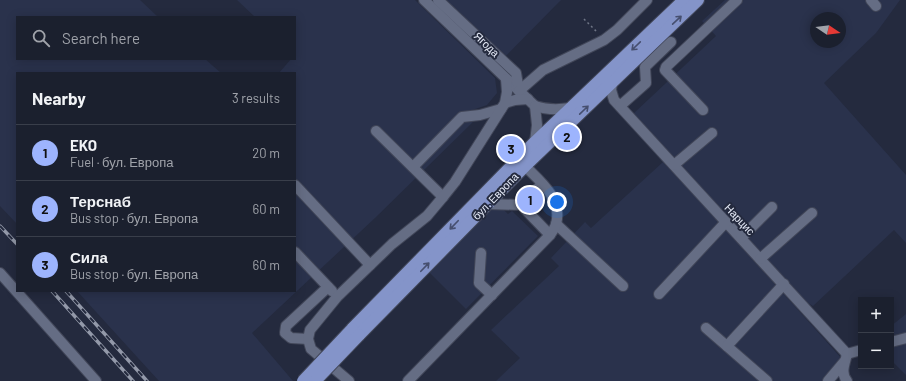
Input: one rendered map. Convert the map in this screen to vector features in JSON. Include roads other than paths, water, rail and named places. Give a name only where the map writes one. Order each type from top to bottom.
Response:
[{"type":"main road","name":"бул. Европа","points":[[315,381],[356,332],[536,142],[684,0]]},
{"type":"main road","name":"бул. Европа","points":[[303,381],[356,332],[598,96],[666,38],[698,0]]},
{"type":"street","name":"Ягода","points":[[424,0],[531,102]]},
{"type":"street","points":[[438,0],[516,73],[519,91]]},
{"type":"street","points":[[519,91],[543,70],[604,40],[617,30],[648,0]]},
{"type":"street","points":[[703,110],[665,70],[666,67],[681,52],[737,0]]},
{"type":"street","points":[[617,103],[646,83],[645,66],[666,38],[681,52]]},
{"type":"street","points":[[349,381],[311,349],[308,339],[310,330],[337,297],[392,244],[427,216],[455,182],[503,106],[507,92],[506,79]]},
{"type":"street","points":[[612,83],[611,90],[617,103]]},
{"type":"street","points":[[598,96],[606,96],[617,103]]},
{"type":"street","points":[[413,167],[462,117],[480,115],[516,100],[531,102],[544,109],[556,110],[570,108]]},
{"type":"street","points":[[531,102],[537,125],[536,142]]},
{"type":"street","name":"Нарцис","points":[[617,103],[784,284],[846,357]]},
{"type":"street","points":[[376,131],[443,197]]},
{"type":"street","points":[[674,165],[712,132]]},
{"type":"street","points":[[408,381],[550,235],[556,224],[557,210],[553,198],[525,166]]},
{"type":"street","points":[[521,205],[542,184]]},
{"type":"street","points":[[296,186],[370,265]]},
{"type":"street","points":[[487,204],[521,205],[550,235]]},
{"type":"street","points":[[741,238],[772,207]]},
{"type":"street","points":[[760,259],[812,213]]},
{"type":"street","points":[[659,294],[726,222]]},
{"type":"street","points":[[556,224],[623,286]]},
{"type":"street","points":[[296,253],[337,297]]},
{"type":"street","points":[[481,253],[479,283],[492,295]]},
{"type":"street","points":[[0,273],[16,291]]},
{"type":"street","points":[[727,346],[784,284]]},
{"type":"street","points":[[308,339],[290,338],[285,333],[286,326],[328,287]]},
{"type":"street","points":[[17,292],[96,381]]},
{"type":"street","points":[[706,328],[767,381]]},
{"type":"street","points":[[894,341],[906,338]]},
{"type":"street","points":[[828,381],[846,357],[858,351]]},
{"type":"street","points":[[846,357],[843,371],[844,377],[847,381]]},
{"type":"railway","points":[[0,226],[16,243]]},
{"type":"railway","points":[[53,292],[133,381]]},
{"type":"railway","points":[[67,292],[147,381]]},
{"type":"place","name":"Терснаб","points":[[567,137]]},
{"type":"place","name":"Сила","points":[[511,149]]},
{"type":"place","name":"EKO","points":[[530,200]]}]
